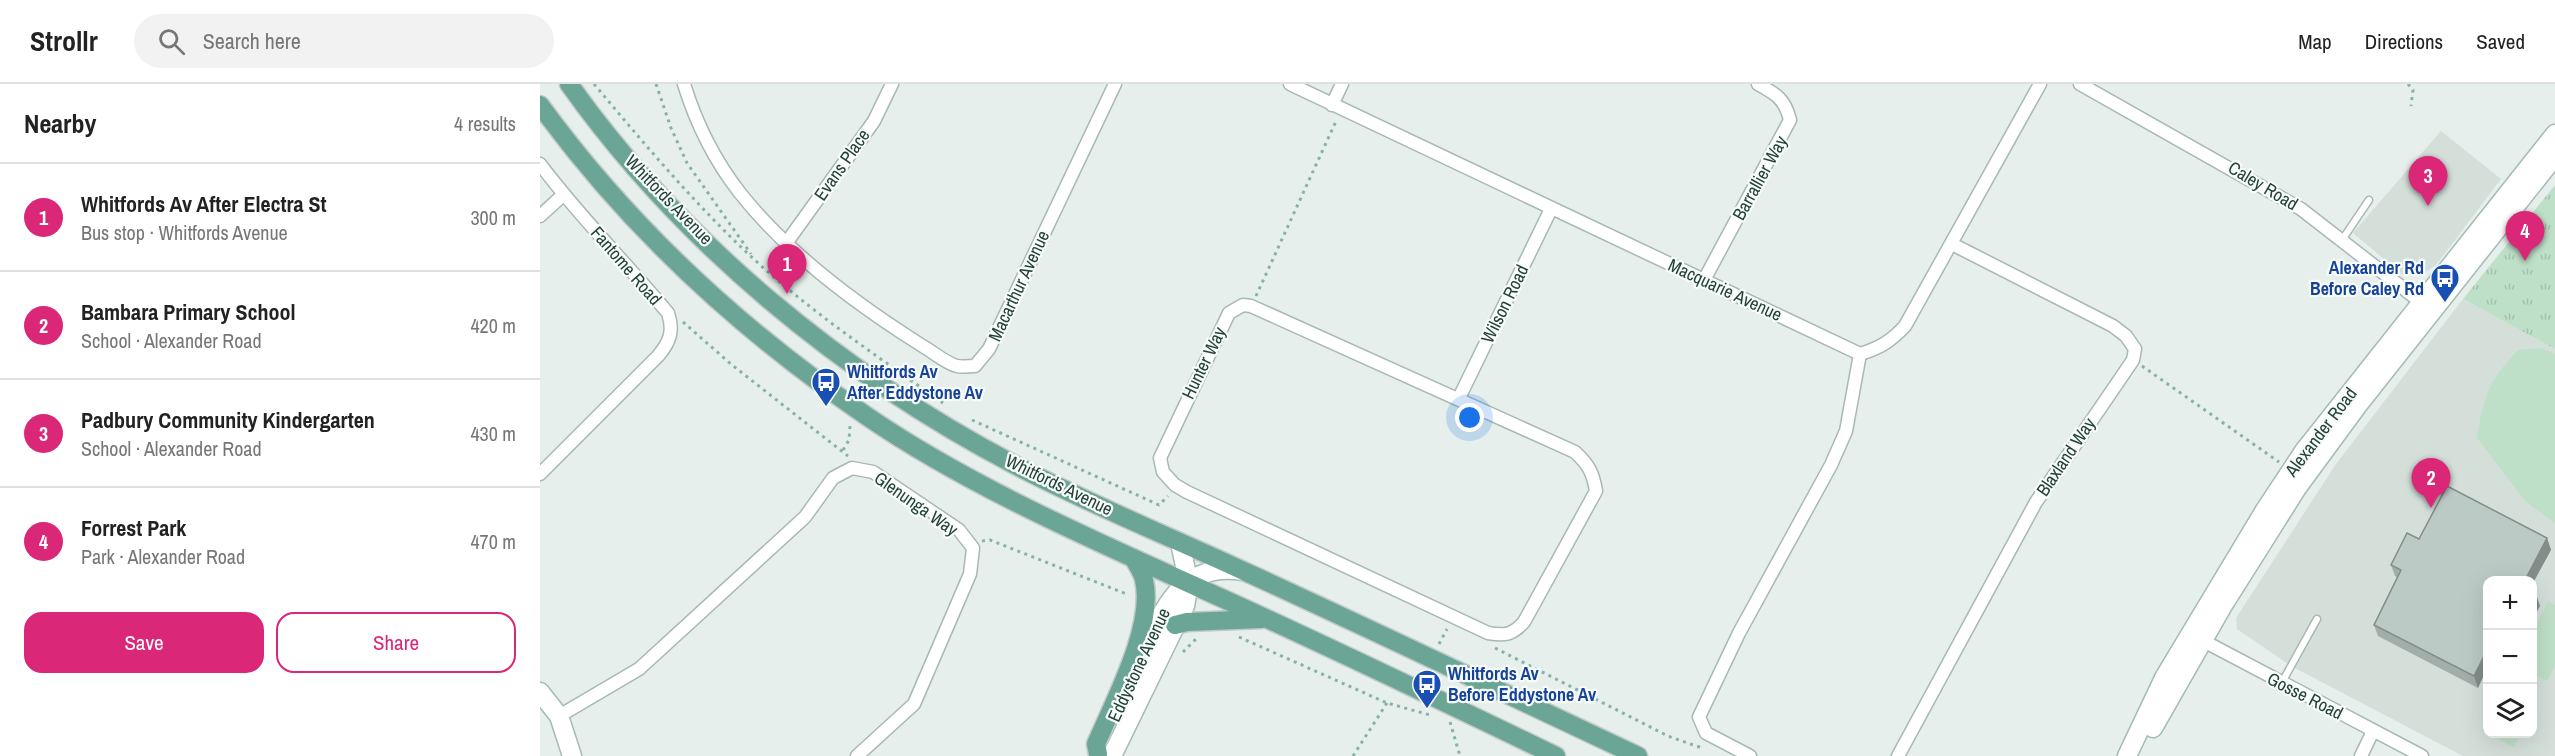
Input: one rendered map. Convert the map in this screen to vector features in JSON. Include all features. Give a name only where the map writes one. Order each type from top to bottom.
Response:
[{"type":"main road","name":"Whitfords Avenue","points":[[569,84],[590,114],[648,182],[752,284],[843,357],[916,406],[1011,463],[1638,756]]},
{"type":"main road","name":"Whitfords Avenue","points":[[540,105],[626,209],[701,285],[777,350],[869,418],[949,465],[1134,559],[1267,619],[1556,756]]},
{"type":"main road","points":[[1102,755],[1096,744],[1138,645],[1143,621],[1144,579],[1134,559]]},
{"type":"main road","points":[[1176,625],[1187,622],[1267,619]]},
{"type":"street","name":"Macarthur Avenue","points":[[684,84],[694,116],[738,191],[787,243],[890,326],[956,366],[975,366],[989,349],[1115,84]]},
{"type":"street","name":"Evans Place","points":[[787,243],[874,121],[892,84]]},
{"type":"street","name":"Macquarie Avenue","points":[[1290,84],[1860,354]]},
{"type":"street","points":[[1337,107],[1342,84]]},
{"type":"street","name":"Barrallier Way","points":[[1704,280],[1790,120],[1787,106],[1779,95],[1758,84]]},
{"type":"street","points":[[1750,756],[1706,733],[1699,717],[1738,633],[1842,439],[1860,354],[1879,348],[1892,340],[1905,326],[2040,84]]},
{"type":"street","name":"Caley Road","points":[[2080,84],[2268,188],[2342,240],[2427,307]]},
{"type":"street","name":"Alexander Road","points":[[2427,307],[2555,134]]},
{"type":"street","name":"Alexander Road","points":[[2138,756],[2196,637],[2265,510],[2304,452],[2555,156]]},
{"type":"street","name":"Fantome Road","points":[[540,164],[563,195],[608,242],[668,314],[671,324],[668,344],[540,474]]},
{"type":"street","points":[[540,216],[563,195]]},
{"type":"street","name":"Wilson Road","points":[[1459,398],[1551,209]]},
{"type":"street","points":[[1952,244],[2113,326],[2126,336],[2135,349],[2133,360]]},
{"type":"street","name":"Hunter Way","points":[[1243,305],[1251,306],[1575,452],[1593,472],[1596,491],[1524,622],[1515,632],[1503,636],[1488,633],[1201,498],[1175,485],[1163,472],[1160,458],[1223,323],[1229,313],[1243,305]]},
{"type":"street","name":"Blaxland Way","points":[[1898,756],[2036,502],[2133,360]]},
{"type":"street","name":"Glenunga Way","points":[[559,716],[639,669],[805,517],[833,478],[852,468],[873,472],[959,530],[973,548],[970,574],[914,704],[856,756]]},
{"type":"street","name":"Eddystone Avenue","points":[[1102,755],[1185,606],[1187,582],[1180,543]]},
{"type":"street","points":[[1187,582],[1203,572],[1224,568],[1246,571]]},
{"type":"street","name":"Eddystone Avenue","points":[[1102,755],[1170,599],[1187,582]]},
{"type":"street","name":"Alexander Road","points":[[2127,756],[2164,678],[2196,637]]},
{"type":"street","name":"Gosse Road","points":[[2196,637],[2281,684],[2422,756]]},
{"type":"street","points":[[540,692],[559,716],[572,756]]},
{"type":"street","points":[[2361,756],[2373,731]]},
{"type":"lane","points":[[2342,240],[2369,200]]},
{"type":"lane","points":[[2281,684],[2317,619]]},
{"type":"path","points":[[594,84],[679,186],[756,260],[813,308],[951,409]]},
{"type":"path","points":[[656,84],[671,128],[687,163],[756,260]]},
{"type":"path","points":[[2408,84],[2413,90],[2411,106]]},
{"type":"path","points":[[1251,306],[1337,107]]},
{"type":"path","points":[[668,314],[683,322],[766,393],[843,451],[858,469]]},
{"type":"path","points":[[2133,360],[2281,463]]},
{"type":"path","points":[[969,419],[1159,505],[1167,495],[1178,500]]},
{"type":"path","points":[[968,542],[990,540],[1127,592],[1130,597]]},
{"type":"path","points":[[1233,634],[1387,703],[1439,717]]},
{"type":"path","points":[[1491,646],[1668,736],[1712,751]]},
{"type":"path","points":[[1353,756],[1387,703]]},
{"type":"path","points":[[1449,720],[1460,756]]},
{"type":"shaded area","points":[[2441,131],[2501,179],[2436,265],[2422,274],[2403,275],[2353,233]]},
{"type":"shaded area","points":[[2463,299],[2555,349],[2555,756],[2463,756],[2291,666],[2237,629],[2236,618],[2336,464]]},
{"type":"green space","points":[[2555,185],[2555,349],[2463,299]]},
{"type":"green space","points":[[2541,348],[2555,354],[2555,523],[2526,502],[2477,438],[2485,400],[2500,371],[2518,350]]},
{"type":"green space","points":[[2548,601],[2555,605],[2555,666],[2547,681],[2537,676],[2537,624]]},
{"type":"green space","points":[[2496,738],[2518,738],[2514,747]]},
{"type":"building","points":[[2447,486],[2547,538],[2527,576],[2483,576],[2483,658],[2474,676],[2374,625],[2401,570],[2391,565],[2407,533],[2419,539]]},
{"type":"place","name":"Padbury Community Kindergarten","points":[[2428,206]]},
{"type":"place","name":"Forrest Park","points":[[2525,261]]},
{"type":"place","name":"Whitfords Av After Electra St","points":[[787,294]]},
{"type":"place","name":"Alexander Rd Before Caley Rd","points":[[2445,304]]},
{"type":"place","name":"Whitfords Av After Eddystone Av","points":[[826,408]]},
{"type":"place","name":"Bambara Primary School","points":[[2431,508]]},
{"type":"place","name":"Whitfords Av Before Eddystone Av","points":[[1427,710]]}]
